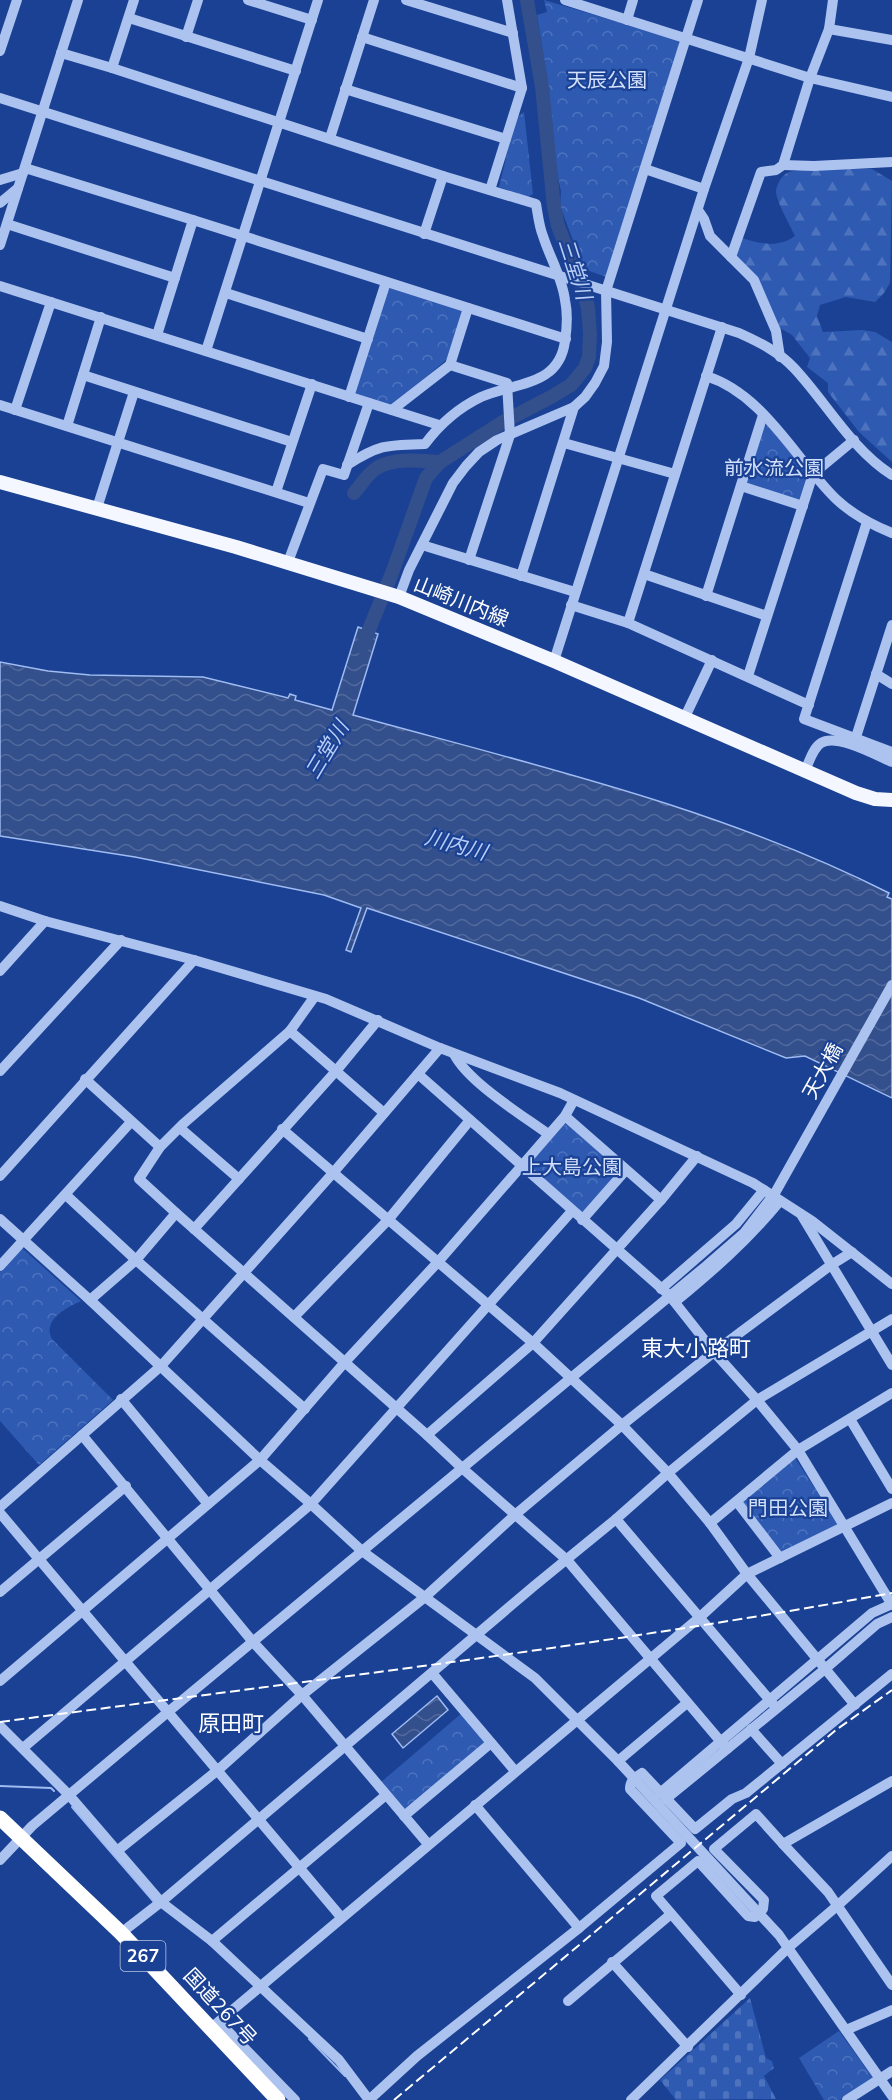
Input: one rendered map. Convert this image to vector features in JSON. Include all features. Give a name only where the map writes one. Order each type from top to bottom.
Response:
[{"type":"highway","name":"国道267号","points":[[0,1818],[215,2025],[279,2100]]},
{"type":"main road","name":"山崎川内線","points":[[0,482],[97,507],[374,588],[554,661],[867,797],[892,800]]},
{"type":"street","points":[[0,51],[17,0]]},
{"type":"street","points":[[0,246],[78,0]]},
{"type":"street","points":[[112,68],[134,0]]},
{"type":"street","points":[[186,37],[198,0]]},
{"type":"street","points":[[248,0],[312,20]]},
{"type":"street","points":[[206,351],[318,0]]},
{"type":"street","points":[[330,138],[374,0]]},
{"type":"street","points":[[406,0],[513,33]]},
{"type":"street","points":[[490,190],[522,88],[507,0]]},
{"type":"street","points":[[565,0],[810,78],[892,97]]},
{"type":"street","points":[[627,20],[633,0]]},
{"type":"street","points":[[399,597],[453,483],[466,466],[479,452],[510,431],[574,407],[585,397],[604,366],[607,342],[604,290],[698,0]]},
{"type":"street","points":[[554,661],[704,189],[749,58],[762,0]]},
{"type":"street","points":[[731,257],[761,172],[776,170],[783,165],[810,78],[830,29],[833,0]]},
{"type":"street","points":[[129,18],[296,71]]},
{"type":"street","points":[[830,29],[892,40]]},
{"type":"street","points":[[362,37],[522,88]]},
{"type":"street","points":[[61,53],[536,204],[542,235],[561,276],[566,307],[566,339],[560,361],[549,374],[467,404],[440,425],[425,444],[388,444],[376,448],[347,465]]},
{"type":"street","points":[[345,89],[506,139]]},
{"type":"street","points":[[0,98],[722,327],[757,342],[793,367],[874,462],[892,475]]},
{"type":"street","points":[[783,165],[814,166],[892,162]]},
{"type":"street","points":[[645,169],[704,189]]},
{"type":"street","points":[[0,180],[24,170],[193,220],[566,339]]},
{"type":"street","points":[[424,234],[443,176]]},
{"type":"street","points":[[0,203],[18,188]]},
{"type":"street","points":[[698,210],[710,236],[753,280],[776,331],[780,357]]},
{"type":"street","points":[[157,335],[193,220]]},
{"type":"street","points":[[7,224],[175,278]]},
{"type":"street","points":[[349,396],[386,282]]},
{"type":"street","points":[[0,285],[440,425]]},
{"type":"street","points":[[226,293],[368,339]]},
{"type":"street","points":[[15,410],[51,302]]},
{"type":"street","points":[[392,410],[450,365],[468,308]]},
{"type":"street","points":[[67,426],[101,317]]},
{"type":"street","points":[[628,623],[722,327]]},
{"type":"street","points":[[450,365],[507,383],[510,431],[470,560]]},
{"type":"street","points":[[83,375],[292,442]]},
{"type":"street","points":[[706,376],[734,388],[754,403],[838,501],[867,522],[892,532]]},
{"type":"street","points":[[276,492],[312,384]]},
{"type":"street","points":[[97,507],[134,392]]},
{"type":"street","points":[[288,562],[322,469],[344,474],[369,403]]},
{"type":"street","points":[[0,405],[309,503]]},
{"type":"street","points":[[521,576],[574,407]]},
{"type":"street","points":[[705,596],[764,415]]},
{"type":"street","points":[[748,676],[813,474],[854,440]]},
{"type":"street","points":[[564,442],[675,474]]},
{"type":"street","points":[[741,486],[803,506]]},
{"type":"street","points":[[867,522],[804,719],[892,752]]},
{"type":"street","points":[[422,545],[575,592]]},
{"type":"street","points":[[644,574],[767,616]]},
{"type":"street","points":[[571,605],[628,623],[809,705]]},
{"type":"street","points":[[856,737],[892,627]]},
{"type":"street","points":[[684,719],[712,660]]},
{"type":"street","points":[[876,674],[892,684]]},
{"type":"street","points":[[805,771],[816,748],[831,739],[892,762]]},
{"type":"street","points":[[0,906],[45,921],[194,960],[326,999],[454,1054],[574,1100],[697,1156],[764,1190],[801,1214],[892,1284]]},
{"type":"street","points":[[0,971],[45,921]]},
{"type":"street","points":[[0,1071],[121,940]]},
{"type":"street","points":[[0,1176],[194,960]]},
{"type":"street","name":"天大橋","points":[[669,1296],[744,1233],[786,1176],[892,985]]},
{"type":"street","points":[[315,996],[290,1031],[160,1147],[139,1179],[567,1560],[723,1745]]},
{"type":"street","points":[[194,1229],[336,1071],[378,1020]]},
{"type":"street","points":[[290,1031],[384,1113]]},
{"type":"street","points":[[0,1507],[160,1366],[333,1173],[440,1048]]},
{"type":"street","points":[[454,1054],[459,1064],[485,1088],[548,1134]]},
{"type":"street","points":[[418,1074],[669,1296],[798,1450],[892,1604],[872,1613],[816,1659],[751,1729],[723,1745]]},
{"type":"street","points":[[85,1079],[160,1147]]},
{"type":"street","points":[[0,1681],[260,1460],[345,1362],[438,1262],[565,1116],[574,1100]]},
{"type":"street","points":[[565,1116],[661,1200]]},
{"type":"street","points":[[294,1317],[388,1220],[470,1120]]},
{"type":"street","points":[[0,1266],[131,1122]]},
{"type":"street","points":[[180,1128],[238,1179]]},
{"type":"street","points":[[282,1129],[532,1343],[622,1425],[668,1473],[710,1523],[747,1574],[855,1705]]},
{"type":"street","points":[[428,1435],[532,1343],[661,1200],[697,1156]]},
{"type":"street","points":[[582,1220],[626,1170]]},
{"type":"street","points":[[669,1296],[736,1224],[764,1190]]},
{"type":"street","points":[[66,1195],[305,1409]]},
{"type":"street","points":[[0,1860],[32,1826],[570,1377],[669,1296],[725,1261],[756,1231],[780,1201]]},
{"type":"street","points":[[22,1748],[311,1503],[572,1211]]},
{"type":"street","points":[[90,1300],[136,1260],[176,1213]]},
{"type":"street","points":[[801,1214],[892,1365]]},
{"type":"street","points":[[0,1219],[260,1460],[311,1503],[362,1551],[535,1678],[577,1719],[760,1912],[789,1947],[892,2096]]},
{"type":"street","points":[[117,1851],[218,1770],[302,1695],[425,1597],[516,1514],[622,1425],[714,1352],[852,1252]]},
{"type":"street","points":[[121,1933],[159,1904],[757,1400],[892,1319]]},
{"type":"street","points":[[710,1523],[798,1450],[892,1393]]},
{"type":"street","points":[[121,1399],[208,1504]]},
{"type":"street","points":[[850,1419],[892,1489]]},
{"type":"street","points":[[82,1435],[253,1642],[302,1695],[428,1844]]},
{"type":"street","points":[[0,1592],[126,1486]]},
{"type":"street","points":[[737,1502],[780,1558]]},
{"type":"street","points":[[295,2100],[215,2025],[257,1987],[700,1617],[747,1574],[892,1503]]},
{"type":"street","points":[[0,1513],[341,1917]]},
{"type":"street","points":[[616,1518],[773,1704]]},
{"type":"street","points":[[663,1796],[773,1704],[825,1669],[877,1624],[892,1617]]},
{"type":"street","points":[[432,1673],[515,1771]]},
{"type":"street","points":[[0,1726],[69,1795],[159,1904],[212,1941],[257,1987],[339,2060],[369,2100],[417,2056],[681,1844],[630,1789],[630,1783],[634,1779],[642,1773],[695,1829],[732,1799],[746,1793],[892,1674]]},
{"type":"street","points":[[618,1761],[687,1703]]},
{"type":"street","points":[[751,1729],[782,1764]]},
{"type":"street","points":[[404,1816],[491,1743]]},
{"type":"street","points":[[783,1844],[892,1781]]},
{"type":"street","points":[[212,1941],[387,1795]]},
{"type":"street","points":[[475,1804],[579,1928]]},
{"type":"street","points":[[741,1995],[656,1896],[698,1861],[748,1916],[755,1917],[763,1909],[764,1900],[714,1849],[756,1814],[828,1892],[892,1986]]},
{"type":"street","points":[[632,2100],[789,1947],[892,1856]]},
{"type":"street","points":[[568,2001],[671,1914]]},
{"type":"street","points":[[612,1962],[688,2047]]},
{"type":"street","points":[[846,2030],[892,2010]]},
{"type":"street","points":[[847,2100],[892,2071]]},
{"type":"green space","name":"天辰公園","points":[[544,0],[678,40],[680,45],[606,277],[584,269],[560,206],[561,191],[556,169],[548,84],[537,15],[547,12]]},
{"type":"green space","points":[[524,112],[533,194],[528,197],[499,187],[516,118]]},
{"type":"green space","points":[[815,169],[872,169],[892,181],[890,283],[875,302],[846,297],[820,305],[817,316],[823,332],[862,330],[875,332],[892,342],[892,462],[859,432],[828,392],[828,383],[807,367],[810,358],[792,335],[778,327],[736,256],[742,238],[769,244],[783,242],[795,236],[776,192],[779,181],[787,173]]},
{"type":"green space","points":[[391,287],[462,310],[463,314],[447,359],[394,405],[389,406],[354,394],[388,289]]},
{"type":"green space","name":"前水流公園","points":[[768,425],[808,472],[802,498],[797,501],[747,484],[763,426]]},
{"type":"green space","name":"上大島公園","points":[[566,1123],[621,1171],[583,1215],[528,1165]]},
{"type":"green space","points":[[22,1248],[81,1301],[53,1320],[50,1326],[52,1339],[113,1400],[39,1465],[0,1421],[0,1272]]},
{"type":"green space","name":"門田公園","points":[[795,1458],[839,1524],[780,1553],[741,1503]]},
{"type":"green space","points":[[462,1713],[485,1741],[485,1745],[403,1810],[380,1783]]},
{"type":"green space","points":[[750,1998],[766,2058],[772,2061],[774,2068],[764,2076],[776,2099],[676,2100],[660,2080]]},
{"type":"green space","points":[[839,2031],[873,2078],[840,2100],[824,2100],[799,2058]]},
{"type":"water","name":"川内川","points":[[358,627],[378,634],[353,715],[558,771],[693,813],[760,836],[889,893],[887,897],[892,899],[892,1098],[805,1056],[786,1058],[639,998],[367,908],[351,952],[346,950],[361,908],[324,895],[135,857],[0,836],[0,662],[48,671],[90,675],[203,677],[288,698],[290,694],[296,696],[295,700],[332,710]]},
{"type":"water","points":[[437,1696],[448,1710],[403,1748],[392,1734]]},
{"type":"waterway","name":"三堂川","points":[[362,647],[392,573],[426,478],[440,462],[503,422],[571,385],[585,368],[589,357],[588,308],[558,226],[554,207],[542,87],[527,0]]},
{"type":"waterway","name":"三堂川","points":[[354,493],[371,473],[391,462],[408,460],[440,462]]},
{"type":"waterway","points":[[0,1786],[51,1788],[54,1791]]},
{"type":"waterway","points":[[72,1807],[154,1902]]},
{"type":"waterway","points":[[309,2039],[345,2076]]},
{"type":"railway","points":[[0,1722],[558,1647],[892,1593]]},
{"type":"railway","points":[[394,2100],[836,1730],[892,1690]]},
{"type":"district","name":"東大小路町","points":[[696,1349]]},
{"type":"district","name":"原田町","points":[[231,1724]]}]
